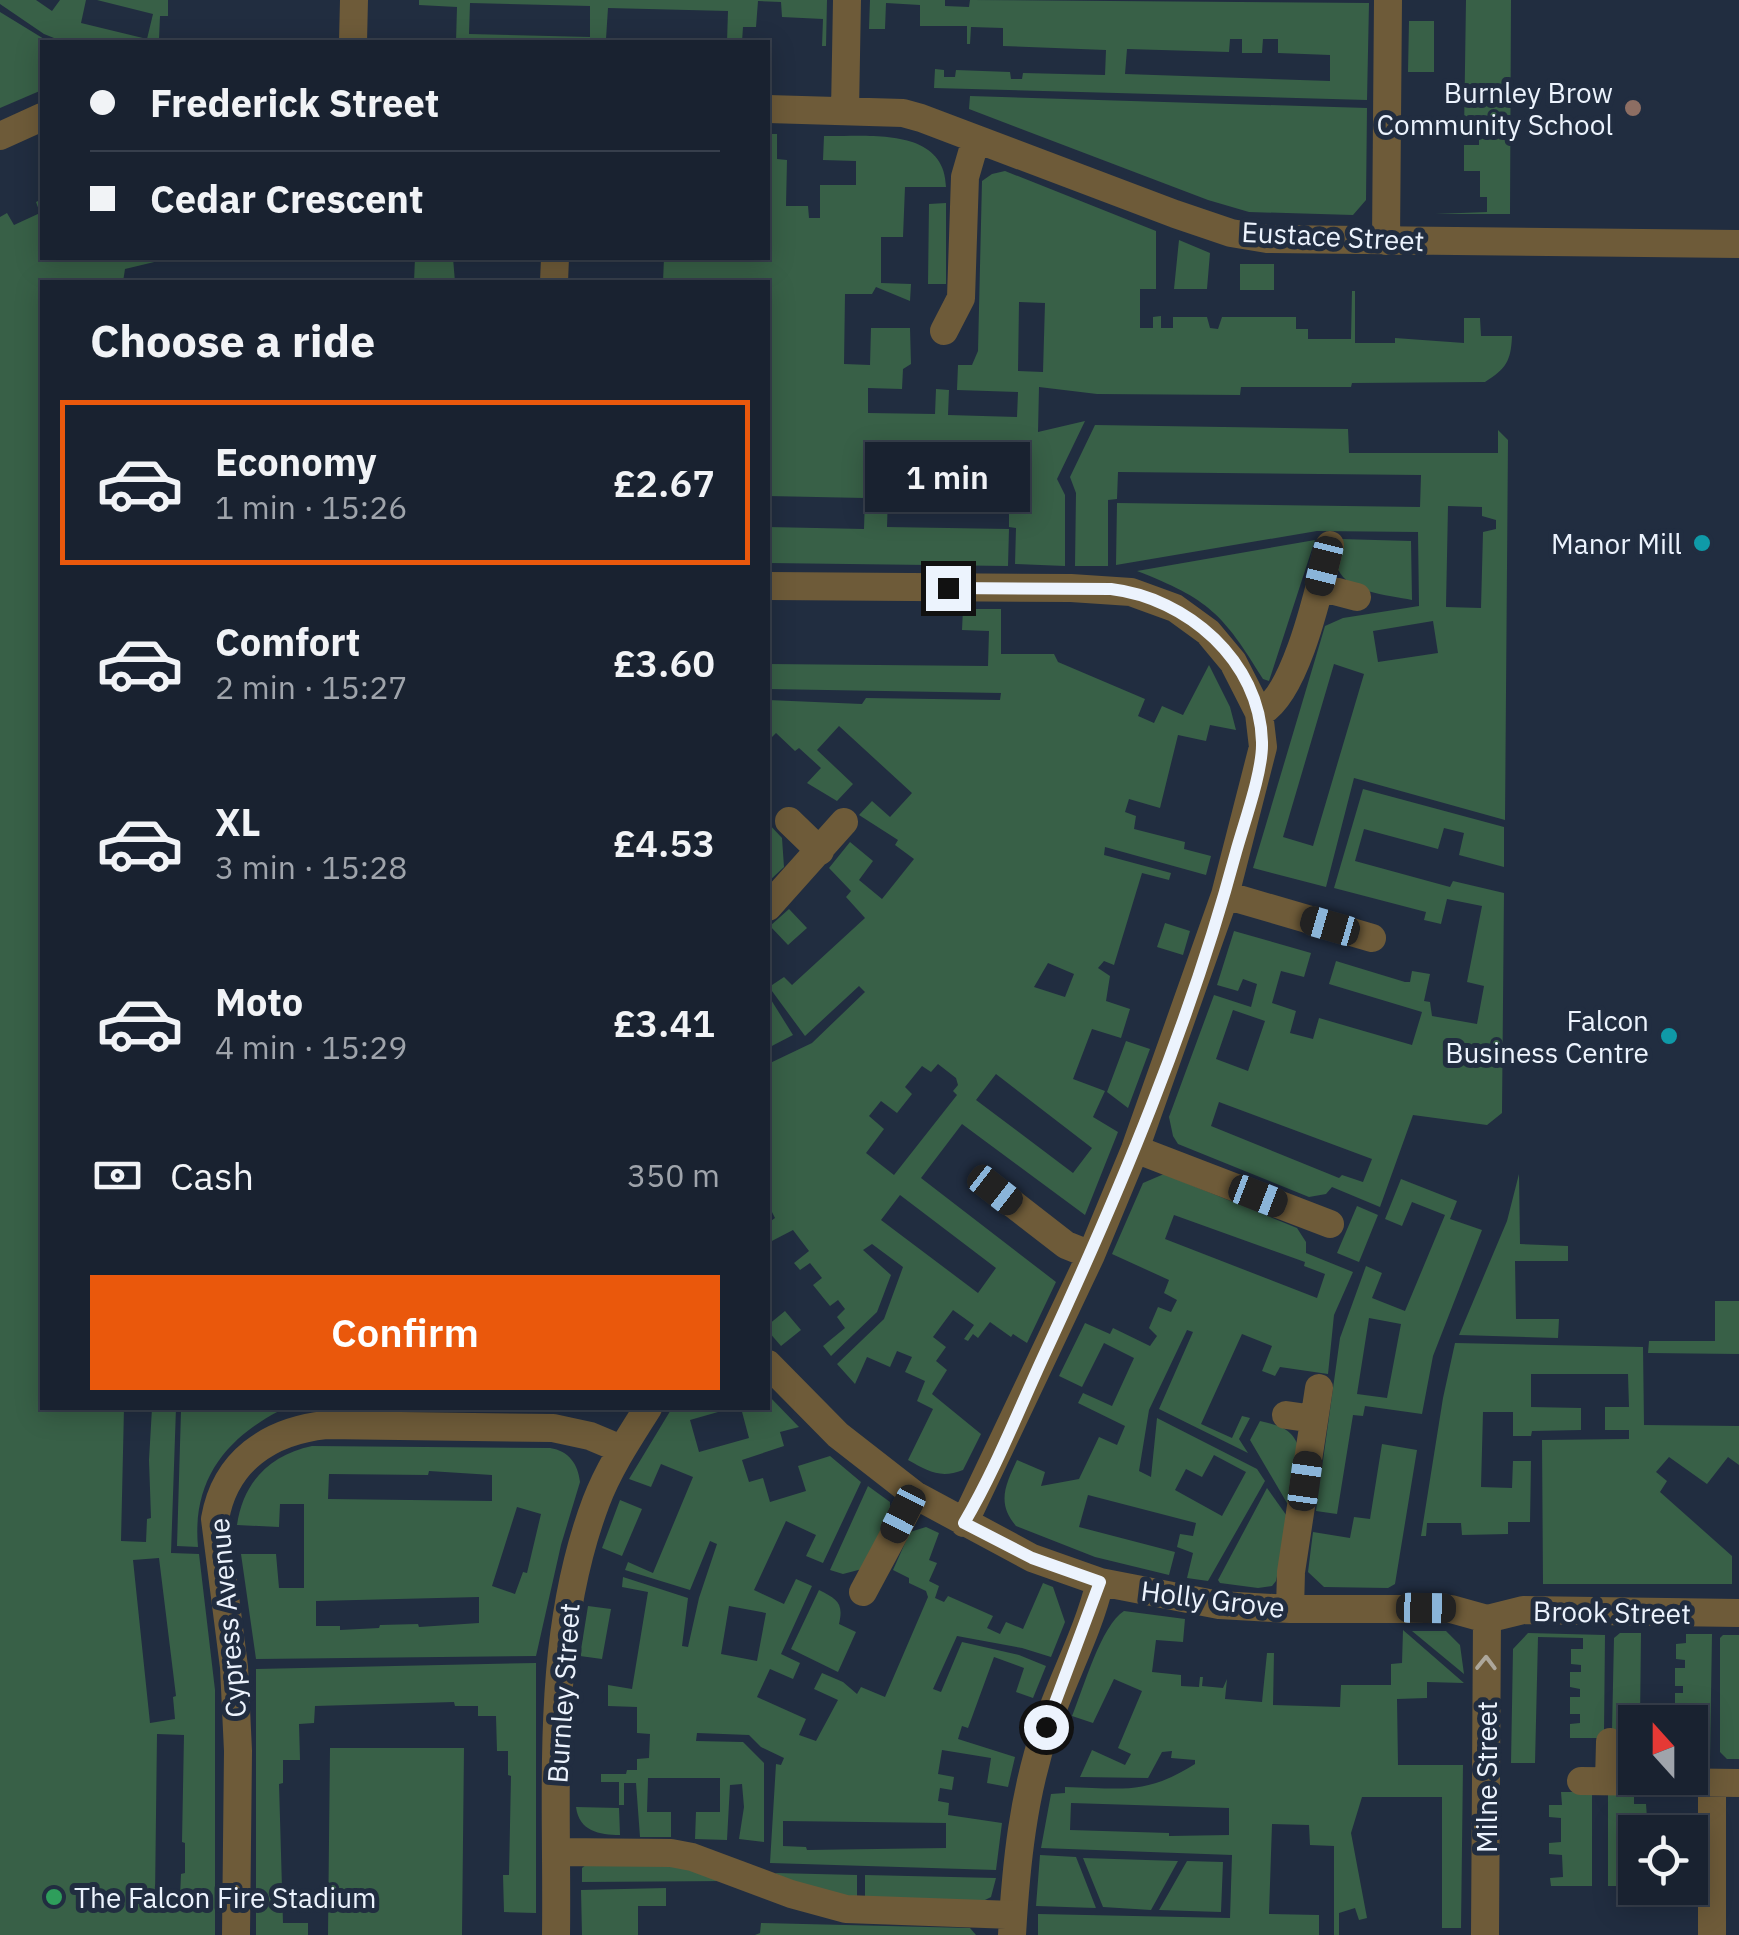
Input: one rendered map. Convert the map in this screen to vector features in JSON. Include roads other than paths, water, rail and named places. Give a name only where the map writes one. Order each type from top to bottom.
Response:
[{"type":"street","points":[[353,40],[354,0]]},
{"type":"street","points":[[845,111],[848,0]]},
{"type":"street","points":[[1386,241],[1388,0]]},
{"type":"street","name":"Eustace Street","points":[[770,109],[903,113],[1231,233],[1267,239],[1739,244]]},
{"type":"street","points":[[0,136],[40,118]]},
{"type":"street","points":[[944,331],[962,298],[965,177],[976,139]]},
{"type":"street","points":[[1259,714],[1271,708],[1288,684],[1330,545]]},
{"type":"street","points":[[770,586],[1132,592],[1175,608],[1208,632],[1234,662],[1259,714],[1263,746],[1225,895],[1135,1149],[1091,1255],[964,1523]]},
{"type":"street","points":[[1319,587],[1357,597]]},
{"type":"street","points":[[789,821],[820,850]]},
{"type":"street","points":[[770,905],[844,822]]},
{"type":"street","points":[[1225,895],[1372,938]]},
{"type":"street","points":[[1135,1149],[1330,1224]]},
{"type":"street","points":[[995,1190],[1066,1245],[1091,1255]]},
{"type":"street","name":"Holly Grove","points":[[770,1366],[838,1435],[915,1495],[1032,1558],[1100,1582],[1218,1605],[1450,1609],[1487,1619]]},
{"type":"street","points":[[1290,1609],[1300,1417],[1319,1388]]},
{"type":"street","name":"Burnley Street","points":[[556,1935],[557,1735],[563,1632],[570,1591],[596,1500],[621,1449],[647,1410]]},
{"type":"street","name":"Cypress Avenue","points":[[236,1935],[238,1750],[234,1667],[215,1519],[228,1477],[248,1454],[270,1440],[298,1428],[326,1426],[553,1428],[590,1436],[621,1449]]},
{"type":"street","points":[[863,1592],[915,1495]]},
{"type":"street","points":[[556,1852],[671,1853],[846,1908],[1013,1925],[1018,1852],[1030,1780],[1100,1582]]},
{"type":"street","name":"Brook Street","points":[[1487,1619],[1523,1610],[1739,1613]]},
{"type":"street","name":"Milne Street","points":[[1485,1935],[1487,1619]]},
{"type":"street","points":[[1610,1742],[1595,1781],[1725,1783],[1725,1902],[1712,1935]]},
{"type":"place","name":"Burnley Brow Community School","points":[[1633,108]]},
{"type":"place","name":"Manor Mill","points":[[1702,543]]},
{"type":"place","name":"Falcon Business Centre","points":[[1669,1036]]},
{"type":"place","name":"The Falcon Fire Stadium","points":[[54,1897]]}]
